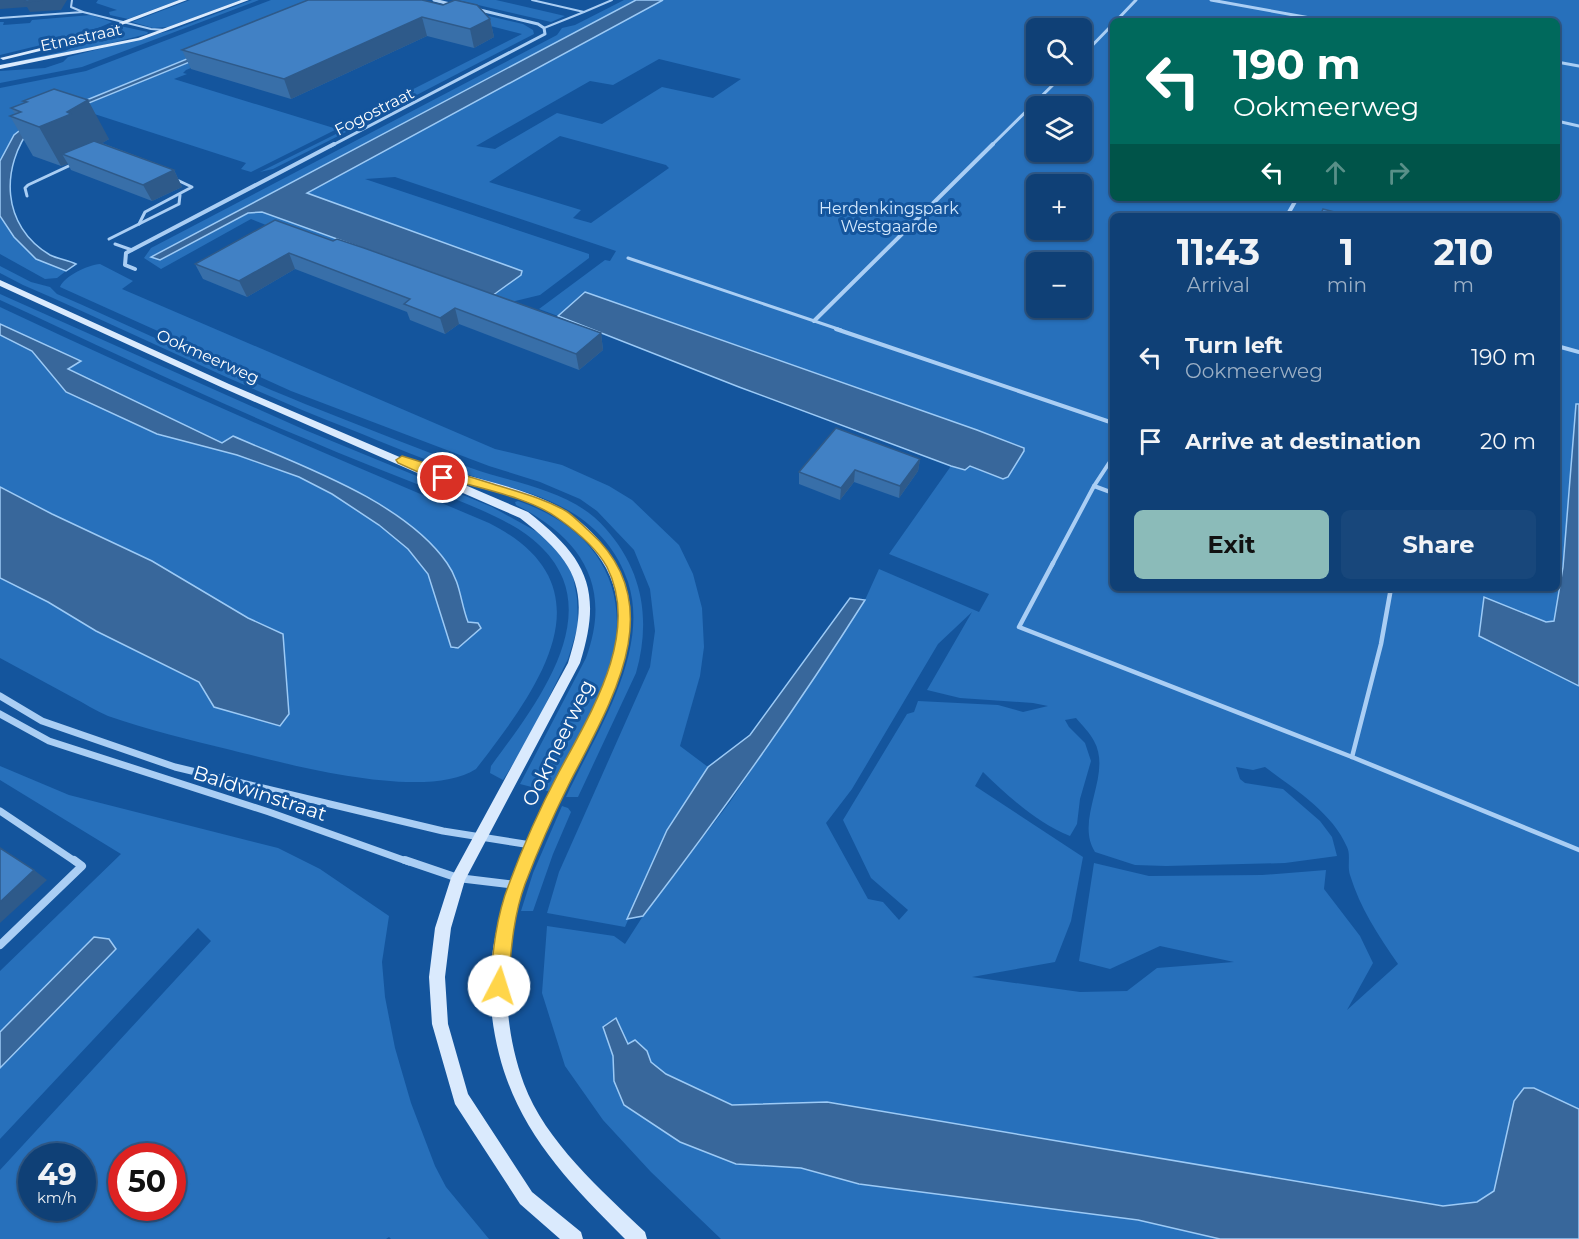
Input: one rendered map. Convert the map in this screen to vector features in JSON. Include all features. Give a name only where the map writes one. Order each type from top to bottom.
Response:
[{"type":"main road","name":"Etnastraat","points":[[0,58],[63,45],[184,0]]},
{"type":"main road","name":"Etnastraat","points":[[0,67],[109,46],[167,29],[246,0]]},
{"type":"main road","name":"Ookmeerweg","points":[[0,283],[226,386],[402,460],[524,515],[548,532],[567,552],[578,571],[586,609],[584,628],[574,663],[458,878],[443,928],[437,977],[440,1023],[461,1098],[526,1198],[574,1239]]},
{"type":"main road","name":"Ookmeerweg","points":[[402,460],[551,508],[581,529],[601,549],[613,566],[620,585],[624,626],[622,650],[606,696],[532,845],[517,885],[504,929],[499,986],[501,1021],[523,1100],[541,1131],[585,1185],[638,1239]]},
{"type":"street","points":[[434,0],[457,5]]},
{"type":"street","points":[[1118,18],[1136,0]]},
{"type":"street","points":[[1211,0],[1310,18]]},
{"type":"street","points":[[468,8],[525,21],[544,28]]},
{"type":"street","points":[[1092,45],[1110,26]]},
{"type":"street","name":"Fogostraat","points":[[132,250],[538,39],[544,34],[544,28]]},
{"type":"street","points":[[1560,63],[1579,66]]},
{"type":"street","points":[[814,321],[1054,84]]},
{"type":"street","points":[[1560,123],[1579,126]]},
{"type":"street","points":[[132,250],[126,253],[126,265],[135,269]]},
{"type":"street","name":"Baldwinstraat","points":[[0,696],[42,721],[175,767],[443,831],[532,845]]},
{"type":"street","name":"Baldwinstraat","points":[[0,714],[49,741],[269,812],[458,878],[517,885]]},
{"type":"street","points":[[0,811],[82,866],[0,945]]},
{"type":"lane","points":[[72,0],[71,7],[123,23]]},
{"type":"lane","points":[[532,0],[584,12]]},
{"type":"lane","points":[[544,28],[612,0]]},
{"type":"lane","points":[[45,16],[49,11]]},
{"type":"lane","points":[[0,18],[83,12]]},
{"type":"lane","name":"Etnastraat","points":[[123,23],[151,29],[167,29]]},
{"type":"lane","points":[[27,196],[25,188],[27,185],[79,162]]},
{"type":"lane","points":[[139,224],[145,212],[192,187],[173,178]]},
{"type":"lane","points":[[109,239],[179,204],[180,195]]},
{"type":"lane","points":[[115,244],[132,250]]},
{"type":"lane","points":[[628,258],[1110,422]]},
{"type":"lane","points":[[1560,347],[1579,352]]},
{"type":"lane","points":[[1110,462],[1094,486],[1019,627],[1352,757],[1579,850]]},
{"type":"lane","points":[[1094,486],[1110,492]]},
{"type":"lane","points":[[1352,757],[1381,644],[1390,591]]},
{"type":"green space","points":[[98,0],[179,0],[128,19],[110,15],[109,12],[117,10],[96,3]]},
{"type":"green space","points":[[190,0],[241,0],[168,27],[153,28],[132,22]]},
{"type":"green space","points":[[252,0],[259,0],[82,67],[0,83],[0,71],[45,68],[63,62],[68,57],[173,30]]},
{"type":"green space","points":[[271,0],[331,0],[28,124],[14,135],[0,161],[0,88],[86,71]]},
{"type":"green space","points":[[342,0],[354,0],[186,70],[183,73],[187,74],[174,79],[337,129],[251,172],[241,169],[246,163],[82,110],[80,107]]},
{"type":"green space","points":[[389,0],[420,0],[523,24],[533,30],[534,34],[382,113],[364,114],[522,34]]},
{"type":"green space","points":[[457,0],[496,0],[565,16],[551,22]]},
{"type":"green space","name":"Herdenkingspark Westgaarde","points":[[624,0],[636,0],[152,256],[254,211],[377,253],[306,193],[663,0],[1579,0],[1579,1109],[1535,1088],[1514,1101],[1494,1191],[1477,1202],[1443,1206],[827,1102],[732,1105],[666,1074],[628,1044],[616,1018],[603,1027],[613,1056],[614,1081],[680,1142],[736,1164],[801,1168],[859,1184],[1138,1220],[1220,1239],[721,1239],[651,1172],[603,1120],[565,1066],[542,993],[547,926],[614,936],[625,944],[643,916],[730,802],[865,600],[879,569],[979,612],[989,594],[889,554],[951,466],[965,470],[969,466],[1002,479],[1024,448],[588,293],[585,293],[558,316],[539,309],[605,260],[610,261],[616,251],[395,177],[365,179],[589,254],[589,258],[540,295],[479,310],[251,219],[161,269],[144,258],[151,248],[557,35],[562,28],[575,25]],"holes":[[[659,59],[741,79],[713,98],[662,87],[602,124],[557,113],[495,149],[476,146],[590,81],[613,85]],[[560,136],[666,165],[669,168],[591,223],[573,218],[581,210],[489,182]],[[972,612],[927,690],[960,698],[1048,706],[1023,712],[998,705],[918,701],[914,712],[907,714],[843,820],[871,878],[908,910],[899,920],[883,902],[868,899],[826,823],[852,789],[938,644]],[[1076,718],[1094,741],[1099,754],[1099,768],[1089,826],[1090,839],[1095,852],[1135,865],[1166,866],[1285,863],[1337,856],[1332,837],[1320,821],[1283,789],[1245,783],[1240,779],[1236,767],[1253,770],[1265,767],[1311,802],[1340,834],[1348,850],[1349,872],[1359,899],[1398,964],[1347,1010],[1373,963],[1360,936],[1324,889],[1326,870],[1262,875],[1149,876],[1094,863],[1079,961],[1110,969],[1160,946],[1234,962],[1157,968],[1127,991],[1080,992],[972,977],[1055,962],[1071,921],[1083,857],[975,786],[983,772],[1035,817],[1070,836],[1077,824],[1080,799],[1091,761],[1085,743],[1065,720]]]},
{"type":"green space","points":[[91,15],[112,22],[82,35],[0,55],[0,22],[4,22],[3,25],[30,23],[32,20]]},
{"type":"green space","points":[[120,26],[148,32],[99,46],[0,65],[65,51]]},
{"type":"green space","points":[[352,126],[350,130],[273,169],[260,172]]},
{"type":"green space","points":[[0,216],[36,259],[66,271],[57,278],[45,279],[0,254]]},
{"type":"green space","points":[[100,264],[133,281],[122,289],[495,449],[562,465],[609,486],[632,500],[679,545],[693,574],[702,608],[704,647],[700,676],[680,746],[708,767],[667,830],[625,927],[547,913],[559,872],[650,667],[655,631],[650,589],[634,550],[597,511],[580,499],[540,482],[489,466],[291,391],[60,287],[66,279],[77,272]]},
{"type":"green space","points":[[0,266],[31,282],[50,287],[57,294],[222,369],[415,447],[561,497],[593,516],[619,545],[636,579],[643,615],[643,634],[636,673],[578,797],[566,797],[616,692],[626,664],[632,636],[633,609],[624,571],[613,551],[590,525],[548,500],[425,459],[265,394],[23,285],[0,273]]},
{"type":"green space","points":[[0,294],[305,430],[492,507],[541,534],[563,557],[573,576],[578,626],[568,659],[528,740],[503,780],[490,773],[491,766],[520,726],[549,678],[560,653],[567,628],[568,603],[563,579],[555,563],[537,543],[485,512],[229,406],[0,300]]},
{"type":"green space","points":[[0,307],[243,418],[489,523],[527,549],[549,577],[557,608],[553,640],[540,673],[522,706],[476,769],[453,778],[424,782],[356,777],[286,764],[138,726],[108,716],[0,658],[0,578],[48,602],[96,631],[199,682],[214,707],[283,634],[248,618],[152,561],[0,487],[0,335],[32,351],[66,392],[157,434],[237,455],[299,477],[332,494],[380,525],[408,549],[428,574],[451,647],[454,649],[478,623],[468,622],[411,527],[340,483],[233,437],[222,443],[68,369],[80,361],[0,324]]},
{"type":"green space","points":[[518,501],[547,513],[571,528],[590,547],[604,568],[613,592],[617,618],[615,646],[602,692],[551,792],[520,784],[586,658],[593,632],[595,608],[593,586],[585,566],[573,548],[558,532],[516,505],[515,502]]},
{"type":"green space","points":[[0,766],[69,795],[278,848],[320,869],[389,916],[382,962],[385,997],[395,1048],[411,1103],[435,1166],[446,1187],[489,1239],[391,1239],[389,1237],[386,1239],[0,1239],[0,1170],[18,1150],[18,1221],[96,1221],[96,1143],[25,1143],[211,941],[198,928],[0,1139],[0,1068],[116,949],[94,938],[0,1032],[0,971],[121,854],[0,780]]},
{"type":"green space","points":[[562,806],[571,812],[533,911],[521,911],[533,873]]},
{"type":"shaded area","points":[[331,0],[342,0],[32,126],[14,159],[11,195],[14,212],[22,228],[34,243],[50,255],[76,264],[66,271],[36,259],[14,237],[0,216],[0,161],[14,135],[28,124]]},
{"type":"shaded area","points":[[636,0],[663,0],[307,193],[522,271],[521,275],[493,295],[262,212],[248,213],[160,260],[151,257]]},
{"type":"shaded area","points":[[585,292],[977,430],[1024,448],[1024,451],[1008,477],[1003,479],[970,466],[965,470],[951,466],[558,316]]},
{"type":"shaded area","points":[[0,324],[81,361],[68,369],[222,443],[233,436],[349,487],[378,503],[405,521],[428,541],[447,563],[458,585],[468,622],[478,623],[481,628],[458,648],[451,647],[428,574],[408,549],[379,525],[332,494],[299,477],[237,455],[157,434],[66,392],[32,351],[0,335]]},
{"type":"shaded area","points":[[1576,404],[1579,404],[1579,686],[1479,636],[1484,597],[1546,622],[1554,621],[1563,567]]},
{"type":"shaded area","points":[[0,487],[152,561],[248,618],[283,634],[289,714],[280,726],[214,707],[199,682],[96,631],[48,602],[0,578]]},
{"type":"shaded area","points":[[850,598],[865,600],[785,721],[643,916],[627,919],[667,830],[708,767],[750,735]]},
{"type":"shaded area","points":[[94,937],[109,939],[116,949],[0,1068],[0,1032]]},
{"type":"shaded area","points":[[616,1018],[628,1044],[635,1040],[647,1051],[651,1062],[666,1074],[732,1105],[827,1102],[1443,1206],[1477,1202],[1494,1191],[1514,1101],[1524,1088],[1534,1088],[1579,1109],[1579,1239],[1220,1239],[1138,1220],[859,1184],[801,1168],[736,1164],[680,1142],[624,1105],[614,1081],[613,1056],[603,1027]]},
{"type":"building","points":[[308,0],[422,0],[443,5],[455,0],[477,5],[490,19],[470,29],[422,17],[284,79],[182,50]]},
{"type":"building","points":[[54,89],[88,100],[67,112],[71,114],[39,127],[10,116],[21,112],[11,108]]},
{"type":"building","points":[[94,141],[174,170],[143,185],[62,154]]},
{"type":"building","points":[[1323,209],[1338,213],[1321,213]]},
{"type":"building","points":[[275,220],[333,241],[337,239],[364,248],[601,333],[576,354],[455,308],[440,318],[404,304],[410,299],[289,253],[239,281],[195,264]]},
{"type":"building","points":[[836,428],[920,459],[900,486],[855,470],[841,488],[799,472]]},
{"type":"building","points":[[0,848],[34,870],[0,902]]},
{"type":"route","points":[[443,478],[402,460],[538,502],[563,515],[601,549],[613,566],[624,605],[622,650],[606,696],[532,845],[517,885],[504,929],[499,986]]}]
